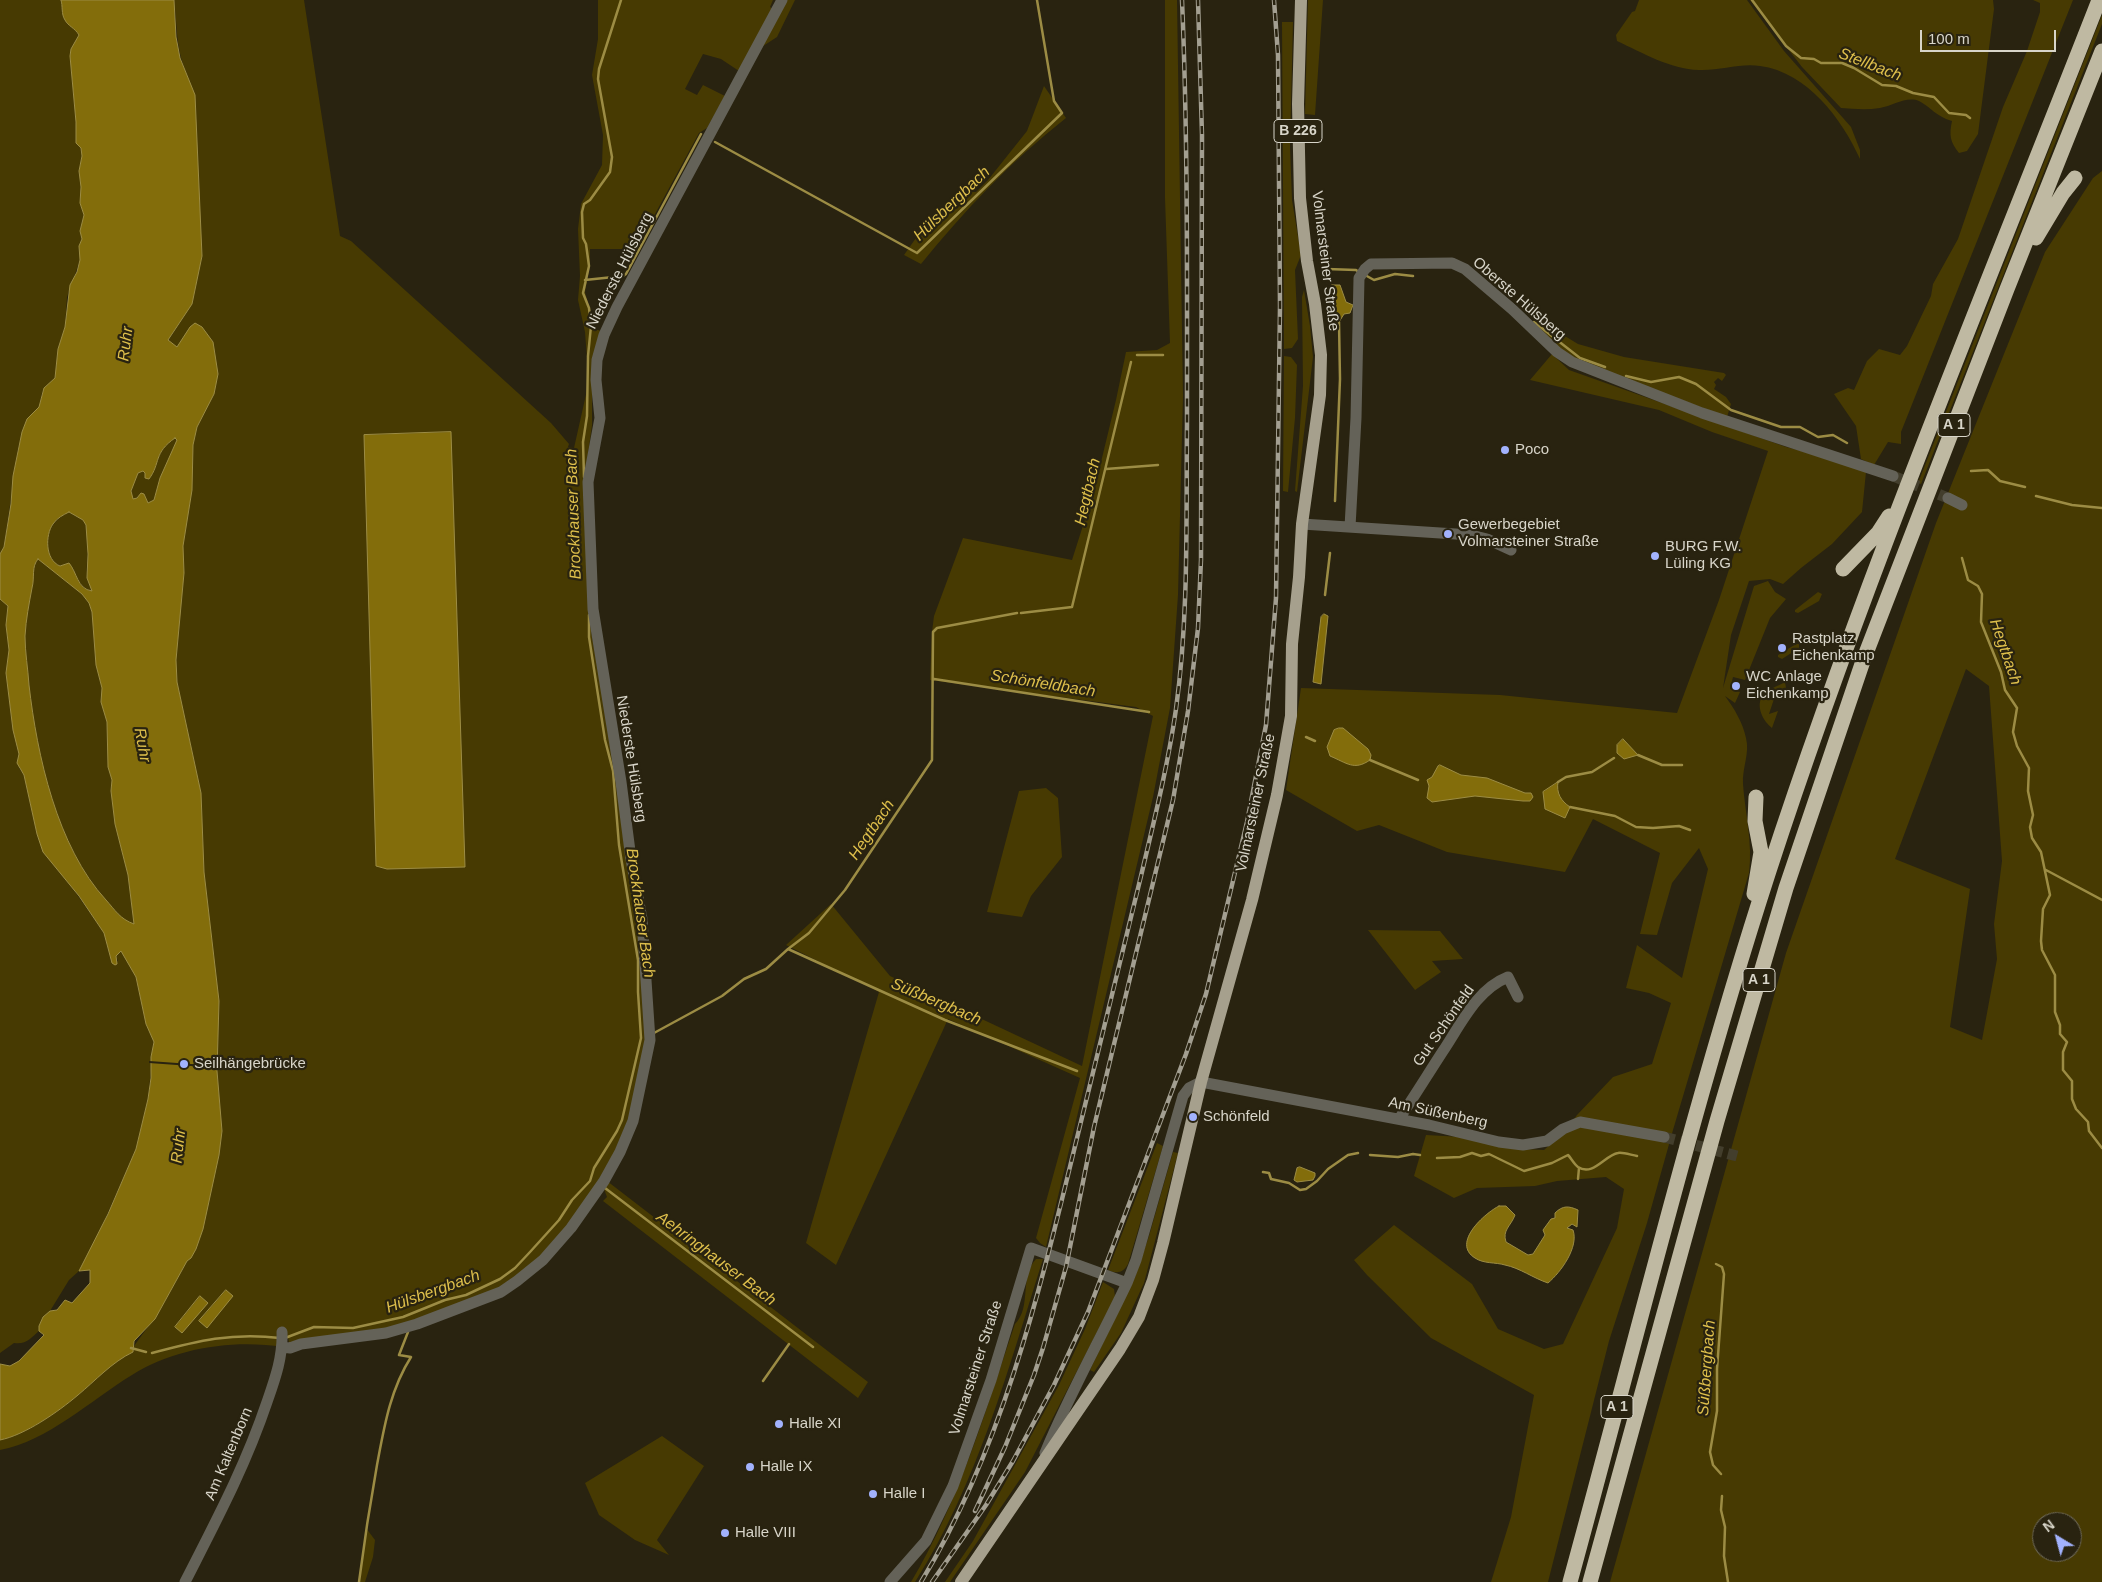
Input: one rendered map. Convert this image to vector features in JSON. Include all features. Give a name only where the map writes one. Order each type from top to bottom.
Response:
[{"type":"highway","name":"A 1","points":[[1570,1582],[1680,1172],[1770,868],[1841,665],[1906,490],[2099,0]]},
{"type":"highway","name":"A 1","points":[[1590,1582],[1717,1121],[1786,888],[1863,661],[2007,289],[2102,51]]},
{"type":"highway","points":[[2007,289],[2051,212],[2075,178]]},
{"type":"highway","points":[[1843,569],[1878,533],[1906,490]]},
{"type":"highway","points":[[1745,948],[1760,852],[1755,821],[1756,797]]},
{"type":"main road","name":"Volmarsteiner Straße","points":[[961,1582],[1115,1356],[1139,1317],[1153,1280],[1163,1243],[1201,1082],[1252,900],[1278,795],[1291,716],[1292,644],[1300,577],[1302,524],[1320,395],[1321,355],[1300,198],[1298,104],[1300,0]]},
{"type":"street","name":"Niederste Hülsberg","points":[[283,1347],[290,1348],[301,1344],[386,1333],[417,1324],[501,1292],[543,1260],[571,1228],[604,1181],[620,1152],[633,1121],[650,1040],[642,919],[593,609],[588,482],[600,418],[596,380],[597,360],[601,341],[617,307],[782,0]]},
{"type":"street","name":"Oberste Hülsberg","points":[[1350,527],[1362,274],[1371,264],[1452,264],[1465,269],[1512,309],[1557,352],[1572,362],[1702,413],[1893,476]]},
{"type":"street","points":[[1948,498],[1962,505]]},
{"type":"street","points":[[1302,524],[1471,536],[1487,539],[1511,550]]},
{"type":"street","name":"Gut Schönfeld","points":[[1399,1119],[1467,1013],[1484,993],[1497,981],[1508,976],[1518,997]]},
{"type":"street","name":"Am Süßenberg","points":[[1201,1082],[1399,1119],[1522,1145],[1547,1142],[1568,1126],[1580,1122],[1664,1137]]},
{"type":"street","name":"Volmarsteiner Straße","points":[[1041,1463],[1064,1408],[1096,1350],[1136,1260],[1184,1096],[1189,1088],[1201,1082]]},
{"type":"street","name":"Volmarsteiner Straße","points":[[890,1582],[926,1541],[953,1486],[991,1380],[1031,1248],[1127,1283]]},
{"type":"street","name":"Am Kaltenborn","points":[[186,1582],[234,1487],[256,1436],[278,1370],[283,1347],[282,1332]]},
{"type":"shaded area","points":[[0,0],[61,0],[66,22],[79,35],[71,49],[70,57],[76,142],[81,148],[82,156],[79,170],[80,203],[84,215],[80,231],[82,239],[79,246],[80,260],[67,297],[65,327],[58,349],[55,379],[46,386],[42,393],[39,407],[27,419],[18,449],[4,547],[0,554]]},
{"type":"shaded area","points":[[174,0],[304,0],[340,236],[351,241],[551,423],[569,444],[568,447],[574,448],[587,390],[588,372],[585,332],[578,300],[580,276],[578,229],[581,204],[602,165],[603,135],[592,75],[598,39],[598,0],[773,0],[770,7],[773,9],[739,71],[721,59],[703,54],[685,89],[697,95],[703,85],[725,96],[707,128],[699,133],[636,249],[590,249],[590,265],[585,292],[595,329],[601,331],[592,375],[592,425],[586,469],[583,469],[589,619],[631,859],[648,1030],[633,1121],[571,1228],[501,1292],[417,1324],[290,1348],[288,1337],[285,1338],[283,1347],[245,1344],[225,1345],[185,1352],[166,1358],[132,1375],[52,1429],[18,1445],[0,1450],[0,1440],[31,1428],[51,1415],[78,1395],[111,1366],[133,1352],[134,1346],[160,1310],[187,1261],[210,1191],[219,1155],[222,1131],[217,1071],[219,1001],[204,872],[201,793],[177,682],[176,660],[184,573],[183,546],[192,490],[193,445],[197,427],[214,394],[177,347],[168,341],[192,304],[202,256],[188,77],[179,48]]},
{"type":"shaded area","points":[[784,0],[795,0],[777,37],[757,50]]},
{"type":"shaded area","points":[[1165,0],[1177,0],[1183,396],[1178,595],[1170,708],[1153,797],[1046,1247],[1036,1238],[1080,1078],[948,1019],[836,1265],[806,1243],[879,992],[786,945],[831,904],[890,976],[1082,1066],[1153,716],[1136,707],[930,680],[932,632],[934,616],[963,538],[1072,560],[1094,491],[1126,352],[1157,350],[1170,343],[1165,198]]},
{"type":"shaded area","points":[[1308,0],[1323,0],[1315,115],[1305,114]]},
{"type":"shaded area","points":[[1639,0],[1747,0],[1784,51],[1851,127],[1860,150],[1860,159],[1833,114],[1821,100],[1793,77],[1777,70],[1752,65],[1707,70],[1678,67],[1657,60],[1617,41],[1616,35],[1632,12],[1635,11]]},
{"type":"shaded area","points":[[1750,0],[1993,0],[1994,9],[1978,134],[1967,151],[1959,153],[1951,138],[1952,121],[1941,117],[1919,101],[1904,100],[1875,109],[1841,108],[1802,67]]},
{"type":"shaded area","points":[[2033,0],[2073,0],[1901,432],[1901,444],[1888,442],[1874,465],[1861,459],[1856,426],[1834,394],[1848,388],[1854,390],[1867,361],[1879,349],[1900,355],[1907,346],[1931,296],[1933,284],[1958,239],[2003,107],[2027,51],[2040,12],[2040,3]]},
{"type":"shaded area","points":[[2102,15],[2102,24],[1921,484],[1918,483]]},
{"type":"shaded area","points":[[1282,22],[1293,22],[1290,146],[1292,200],[1301,255],[1295,270],[1298,339],[1292,348],[1284,349]]},
{"type":"shaded area","points":[[1044,86],[1066,118],[989,187],[921,264],[904,255],[930,218],[943,207],[953,204],[970,192],[976,192],[988,180],[1027,131]]},
{"type":"shaded area","points":[[2102,171],[2102,1582],[1610,1582],[1786,953],[1936,523],[2045,252],[2093,178]],"holes":[[[1966,669],[1989,686],[2002,861],[1994,924],[1997,959],[1982,1040],[1950,1027],[1970,889],[1895,859]]]},
{"type":"shaded area","points":[[1304,290],[1313,357],[1297,492],[1295,491],[1303,386],[1302,297]]},
{"type":"shaded area","points":[[1535,321],[1578,344],[1624,357],[1724,373],[1726,375],[1722,381],[1718,378],[1714,382],[1716,385],[1714,389],[1726,397],[1731,404],[1727,417],[1570,358],[1533,324]]},
{"type":"shaded area","points":[[1552,354],[1569,370],[1786,447],[1825,457],[1866,472],[1862,512],[1832,544],[1783,584],[1770,579],[1749,581],[1731,635],[1723,688],[1754,586],[1768,581],[1775,592],[1786,599],[1770,618],[1745,680],[1733,677],[1730,689],[1740,692],[1735,703],[1725,696],[1740,721],[1745,732],[1747,744],[1743,784],[1749,839],[1749,873],[1647,1223],[1609,1341],[1548,1582],[1491,1582],[1511,1517],[1534,1395],[1431,1338],[1354,1260],[1394,1225],[1472,1284],[1498,1329],[1544,1349],[1563,1344],[1617,1228],[1624,1189],[1606,1177],[1557,1181],[1535,1186],[1477,1188],[1454,1198],[1414,1176],[1426,1135],[1462,1137],[1522,1149],[1544,1150],[1566,1130],[1577,1115],[1613,1077],[1652,1064],[1671,1003],[1649,993],[1626,988],[1637,945],[1682,978],[1708,869],[1699,848],[1672,883],[1657,935],[1640,934],[1660,853],[1593,819],[1565,872],[1447,852],[1379,825],[1357,831],[1286,790],[1301,688],[1500,695],[1677,713],[1719,600],[1768,451],[1712,432],[1659,410],[1530,380]]},
{"type":"shaded area","points":[[1284,356],[1291,357],[1297,365],[1295,418],[1288,492],[1283,491]]},
{"type":"shaded area","points":[[175,438],[178,440],[160,478],[154,500],[148,503],[144,494],[133,499],[131,496],[132,487],[138,473],[143,471],[145,478],[149,479],[163,448]]},
{"type":"shaded area","points":[[69,512],[83,520],[86,524],[88,537],[87,575],[92,591],[85,588],[77,579],[73,568],[55,564],[48,549],[48,534],[51,528]]},
{"type":"shaded area","points":[[38,559],[82,594],[89,603],[92,612],[96,665],[102,688],[101,702],[107,722],[108,767],[112,780],[111,791],[115,824],[128,875],[134,924],[115,911],[88,877],[73,852],[60,824],[50,794],[42,763],[31,702],[25,641],[34,569]]},
{"type":"shaded area","points":[[1818,592],[1822,594],[1819,601],[1798,613],[1795,612],[1795,610]]},
{"type":"shaded area","points":[[0,599],[8,606],[6,625],[9,650],[6,673],[13,730],[19,747],[19,768],[24,775],[37,834],[40,842],[104,933],[112,963],[118,961],[116,956],[121,950],[136,977],[146,1024],[154,1042],[148,1099],[136,1149],[98,1235],[79,1271],[69,1280],[50,1311],[43,1317],[39,1331],[28,1340],[22,1343],[14,1343],[0,1353]]},
{"type":"shaded area","points":[[1799,644],[1799,648],[1782,659],[1778,657],[1778,655]]},
{"type":"shaded area","points":[[1785,682],[1786,688],[1776,693],[1769,714],[1778,711],[1772,728],[1761,713],[1761,699],[1768,691]]},
{"type":"shaded area","points":[[1046,788],[1058,798],[1062,857],[1031,896],[1022,917],[987,912],[1019,791]]},
{"type":"shaded area","points":[[1368,930],[1440,931],[1463,959],[1432,961],[1441,972],[1415,990]]},
{"type":"shaded area","points":[[1157,1143],[1163,1146],[1128,1264],[1122,1271],[1108,1270]]},
{"type":"shaded area","points":[[1173,1152],[1178,1153],[1144,1283],[1121,1333],[1094,1372],[1090,1370],[1135,1277]]},
{"type":"shaded area","points":[[607,1181],[868,1382],[858,1398],[603,1201],[607,1197],[604,1189]]},
{"type":"shaded area","points":[[1036,1259],[1043,1259],[1004,1383],[974,1465],[957,1505],[937,1544],[915,1582],[911,1582],[943,1520],[970,1456],[1015,1324],[1023,1309],[1028,1274]]},
{"type":"shaded area","points":[[1103,1282],[1114,1289],[1115,1297],[1025,1472],[950,1582],[945,1582],[973,1541],[1059,1385],[1085,1329]]},
{"type":"shaded area","points":[[662,1436],[704,1466],[657,1540],[669,1555],[635,1540],[599,1515],[585,1483]]},
{"type":"shaded area","points":[[366,1528],[375,1540],[373,1557],[365,1582],[360,1582]]},
{"type":"water","name":"Ruhr","points":[[61,0],[174,0],[176,37],[180,58],[195,95],[202,256],[192,304],[168,340],[177,347],[190,327],[195,323],[202,327],[213,342],[218,374],[214,394],[197,427],[193,445],[192,490],[183,546],[184,573],[176,660],[177,682],[201,793],[204,872],[219,1001],[217,1071],[222,1131],[219,1155],[203,1229],[196,1249],[187,1261],[155,1319],[134,1341],[133,1352],[111,1366],[78,1395],[51,1415],[20,1433],[0,1440],[0,1364],[10,1366],[19,1361],[44,1335],[39,1331],[43,1317],[50,1311],[57,1310],[65,1300],[72,1303],[90,1283],[90,1270],[79,1271],[108,1214],[136,1149],[148,1099],[154,1042],[146,1024],[136,977],[121,951],[116,956],[117,964],[115,965],[112,963],[104,933],[79,896],[43,852],[37,834],[24,775],[17,763],[19,754],[13,730],[6,673],[9,650],[6,625],[8,606],[0,599],[0,554],[4,547],[11,504],[13,476],[22,432],[27,419],[39,407],[44,388],[55,378],[58,349],[65,327],[70,285],[77,272],[80,260],[79,246],[82,239],[80,231],[84,215],[80,203],[79,171],[82,156],[81,148],[76,143],[70,56],[71,49],[79,35],[65,20]],"holes":[[[175,438],[177,440],[160,478],[154,500],[148,503],[144,494],[141,493],[137,498],[133,499],[131,491],[138,473],[143,471],[145,478],[149,479],[163,448]],[[69,512],[83,520],[86,525],[87,578],[92,591],[87,590],[80,584],[69,563],[60,566],[51,558],[48,547],[50,529],[60,517]],[[38,559],[82,594],[89,603],[92,612],[96,665],[102,688],[101,702],[107,722],[108,767],[112,780],[111,791],[115,824],[128,875],[134,924],[121,917],[115,911],[89,878],[74,854],[62,827],[44,770],[33,712],[25,642],[36,562]]]},
{"type":"water","points":[[1332,285],[1340,285],[1346,302],[1353,305],[1350,313],[1344,314],[1339,322],[1333,314],[1330,305]]},
{"type":"water","points":[[451,432],[465,867],[387,869],[376,866],[364,435]]},
{"type":"water","points":[[1324,614],[1328,616],[1321,684],[1313,682],[1321,617]]},
{"type":"water","points":[[1343,728],[1368,749],[1371,755],[1370,760],[1359,765],[1350,765],[1330,756],[1327,747],[1334,730]]},
{"type":"water","points":[[1623,739],[1638,755],[1624,759],[1617,753],[1617,745]]},
{"type":"water","points":[[1440,765],[1461,775],[1487,778],[1525,793],[1531,793],[1533,797],[1530,801],[1523,801],[1475,796],[1432,802],[1427,798],[1429,786],[1427,780],[1432,777]]},
{"type":"water","points":[[1558,782],[1560,796],[1570,807],[1565,818],[1545,809],[1543,792]]},
{"type":"water","points":[[1300,1167],[1315,1173],[1313,1180],[1297,1182],[1294,1180],[1297,1168]]},
{"type":"water","points":[[1499,1206],[1506,1206],[1515,1215],[1505,1234],[1506,1242],[1528,1255],[1533,1254],[1545,1235],[1543,1230],[1551,1219],[1555,1218],[1555,1213],[1566,1207],[1578,1210],[1577,1227],[1572,1224],[1567,1228],[1573,1230],[1574,1237],[1568,1259],[1548,1283],[1511,1266],[1478,1260],[1469,1252],[1467,1245],[1468,1237],[1473,1229],[1486,1215]]},
{"type":"water","points":[[226,1290],[233,1296],[207,1328],[199,1321]]},
{"type":"water","points":[[200,1296],[208,1303],[182,1333],[175,1327]]},
{"type":"pier","name":"Seilhängebrücke","points":[[149,1061],[219,1066],[219,1068],[149,1063]]},
{"type":"waterway","name":"Brockhauser Bach","points":[[584,477],[583,442],[587,416],[588,356],[591,326],[589,308],[583,293],[589,266],[586,244],[583,238],[582,212],[584,204],[590,200],[610,172],[612,157],[598,79],[599,69],[621,0]]},
{"type":"waterway","name":"Hülsbergbach","points":[[715,142],[917,253],[1062,113],[1054,101],[1037,0]]},
{"type":"waterway","name":"Stellbach","points":[[1752,0],[1786,46],[1801,58],[1814,59],[1821,63],[1842,63],[1882,85],[1896,86],[1913,93],[1934,97],[1949,113],[1966,115],[1970,118]]},
{"type":"waterway","name":"Hülsbergbach","points":[[585,280],[623,276],[626,274],[701,134]]},
{"type":"waterway","name":"Hegtbach","points":[[1327,269],[1356,270],[1360,273]]},
{"type":"waterway","name":"Hegtbach","points":[[1365,275],[1374,280],[1395,274],[1413,276]]},
{"type":"waterway","points":[[1335,501],[1340,379],[1339,322]]},
{"type":"waterway","name":"Hegtbach","points":[[1534,322],[1580,358],[1605,367]]},
{"type":"waterway","name":"Hegtbach","points":[[1137,355],[1163,355]]},
{"type":"waterway","name":"Hegtbach","points":[[1021,613],[1072,607],[1131,362]]},
{"type":"waterway","name":"Hegtbach","points":[[1626,376],[1651,382],[1679,377],[1696,384],[1731,410],[1781,427],[1800,427],[1818,437],[1833,435],[1847,443]]},
{"type":"waterway","points":[[1106,469],[1158,465]]},
{"type":"waterway","points":[[1971,471],[1988,470],[2000,481],[2025,487]]},
{"type":"waterway","points":[[2036,496],[2072,505],[2102,508]]},
{"type":"waterway","points":[[1325,595],[1330,553]]},
{"type":"waterway","name":"Hegtbach","points":[[1962,558],[1968,580],[1978,586],[1982,594],[1981,622],[2001,672],[2005,690],[2017,708],[2013,732],[2017,746],[2029,768],[2028,791],[2033,815],[2030,827],[2032,838],[2041,852],[2050,895],[2043,909],[2042,950],[2055,975],[2055,1012],[2060,1025],[2060,1034],[2067,1042],[2063,1052],[2063,1070],[2072,1081],[2072,1099],[2076,1109],[2088,1122],[2089,1131],[2102,1148]]},
{"type":"waterway","name":"Hegtbach","points":[[654,1033],[722,996],[744,979],[766,969],[809,933],[845,890],[932,760],[933,632],[937,628],[1017,613]]},
{"type":"waterway","name":"Hülsbergbach","points":[[285,1338],[314,1327],[353,1328],[403,1317],[445,1300],[466,1295],[500,1279],[515,1268],[530,1252],[590,1181],[594,1168],[622,1120],[641,1038],[638,960],[619,845],[613,771],[605,740],[589,637],[589,615]]},
{"type":"waterway","name":"Schönfeldbach","points":[[934,679],[1149,712]]},
{"type":"waterway","name":"Schönfeldbach","points":[[1306,737],[1315,741]]},
{"type":"waterway","points":[[1638,755],[1662,765],[1682,765]]},
{"type":"waterway","points":[[1558,782],[1566,777],[1592,772],[1614,758]]},
{"type":"waterway","name":"Schönfeldbach","points":[[1370,760],[1418,780]]},
{"type":"waterway","name":"Schönfeldbach","points":[[1570,807],[1615,816],[1636,827],[1679,826],[1690,830]]},
{"type":"waterway","points":[[2046,870],[2102,900]]},
{"type":"waterway","name":"Süßbergbach","points":[[788,949],[945,1020],[1077,1071]]},
{"type":"waterway","name":"Süßbergbach","points":[[1263,1172],[1269,1173],[1271,1179],[1289,1183],[1300,1190],[1306,1189],[1328,1169],[1348,1155],[1358,1153]]},
{"type":"waterway","points":[[1437,1158],[1460,1157],[1472,1153],[1481,1156],[1489,1154],[1524,1171],[1552,1163],[1568,1155],[1578,1167],[1583,1169],[1594,1167],[1608,1157],[1618,1153],[1637,1156]]},
{"type":"waterway","points":[[1370,1155],[1398,1157],[1413,1154],[1420,1155]]},
{"type":"waterway","points":[[1578,1179],[1579,1168]]},
{"type":"waterway","name":"Aehringhauser Bach","points":[[605,1188],[813,1347]]},
{"type":"waterway","name":"Süßbergbach","points":[[1716,1264],[1722,1267],[1724,1274],[1717,1369],[1717,1411],[1710,1452],[1713,1465],[1721,1474]]},
{"type":"waterway","points":[[359,1582],[385,1423],[398,1383],[411,1357],[399,1355],[408,1332]]},
{"type":"waterway","name":"Hülsbergbach","points":[[152,1353],[200,1341],[230,1337],[263,1336],[280,1338]]},
{"type":"waterway","points":[[763,1381],[789,1344]]},
{"type":"waterway","name":"Hülsbergbach","points":[[131,1348],[146,1352]]},
{"type":"waterway","name":"Süßbergbach","points":[[1722,1496],[1721,1510],[1725,1527],[1724,1556],[1728,1582]]},
{"type":"tunnel","points":[[1893,476],[1948,498]]},
{"type":"tunnel","points":[[1664,1137],[1737,1156]]},
{"type":"railway","points":[[921,1582],[950,1530],[975,1477],[997,1422],[1033,1310],[1049,1253],[1133,909],[1173,730],[1183,638],[1187,531],[1187,212],[1182,0]]},
{"type":"railway","points":[[975,1511],[1005,1447],[1034,1375],[1066,1267],[1094,1127],[1173,800],[1188,711],[1198,628],[1201,560],[1202,135],[1198,0]]},
{"type":"railway","points":[[932,1582],[986,1505],[1013,1461],[1054,1385],[1088,1312],[1186,1054],[1206,994],[1247,822],[1266,725],[1276,598],[1280,306],[1278,55],[1274,0]]},
{"type":"place","name":"Poco","points":[[1505,450]]},
{"type":"place","name":"Gewerbegebiet Volmarsteiner Straße","points":[[1448,534]]},
{"type":"place","name":"BURG F.W. Lüling KG","points":[[1655,556]]},
{"type":"place","name":"Rastplatz Eichenkamp","points":[[1782,648]]},
{"type":"place","name":"WC Anlage Eichenkamp","points":[[1736,686]]},
{"type":"place","name":"Seilhängebrücke","points":[[184,1064]]},
{"type":"place","name":"Schönfeld","points":[[1193,1117]]},
{"type":"place","name":"Halle XI","points":[[779,1424]]},
{"type":"place","name":"Halle IX","points":[[750,1467]]},
{"type":"place","name":"Halle I","points":[[873,1494]]},
{"type":"place","name":"Halle VIII","points":[[725,1533]]}]
